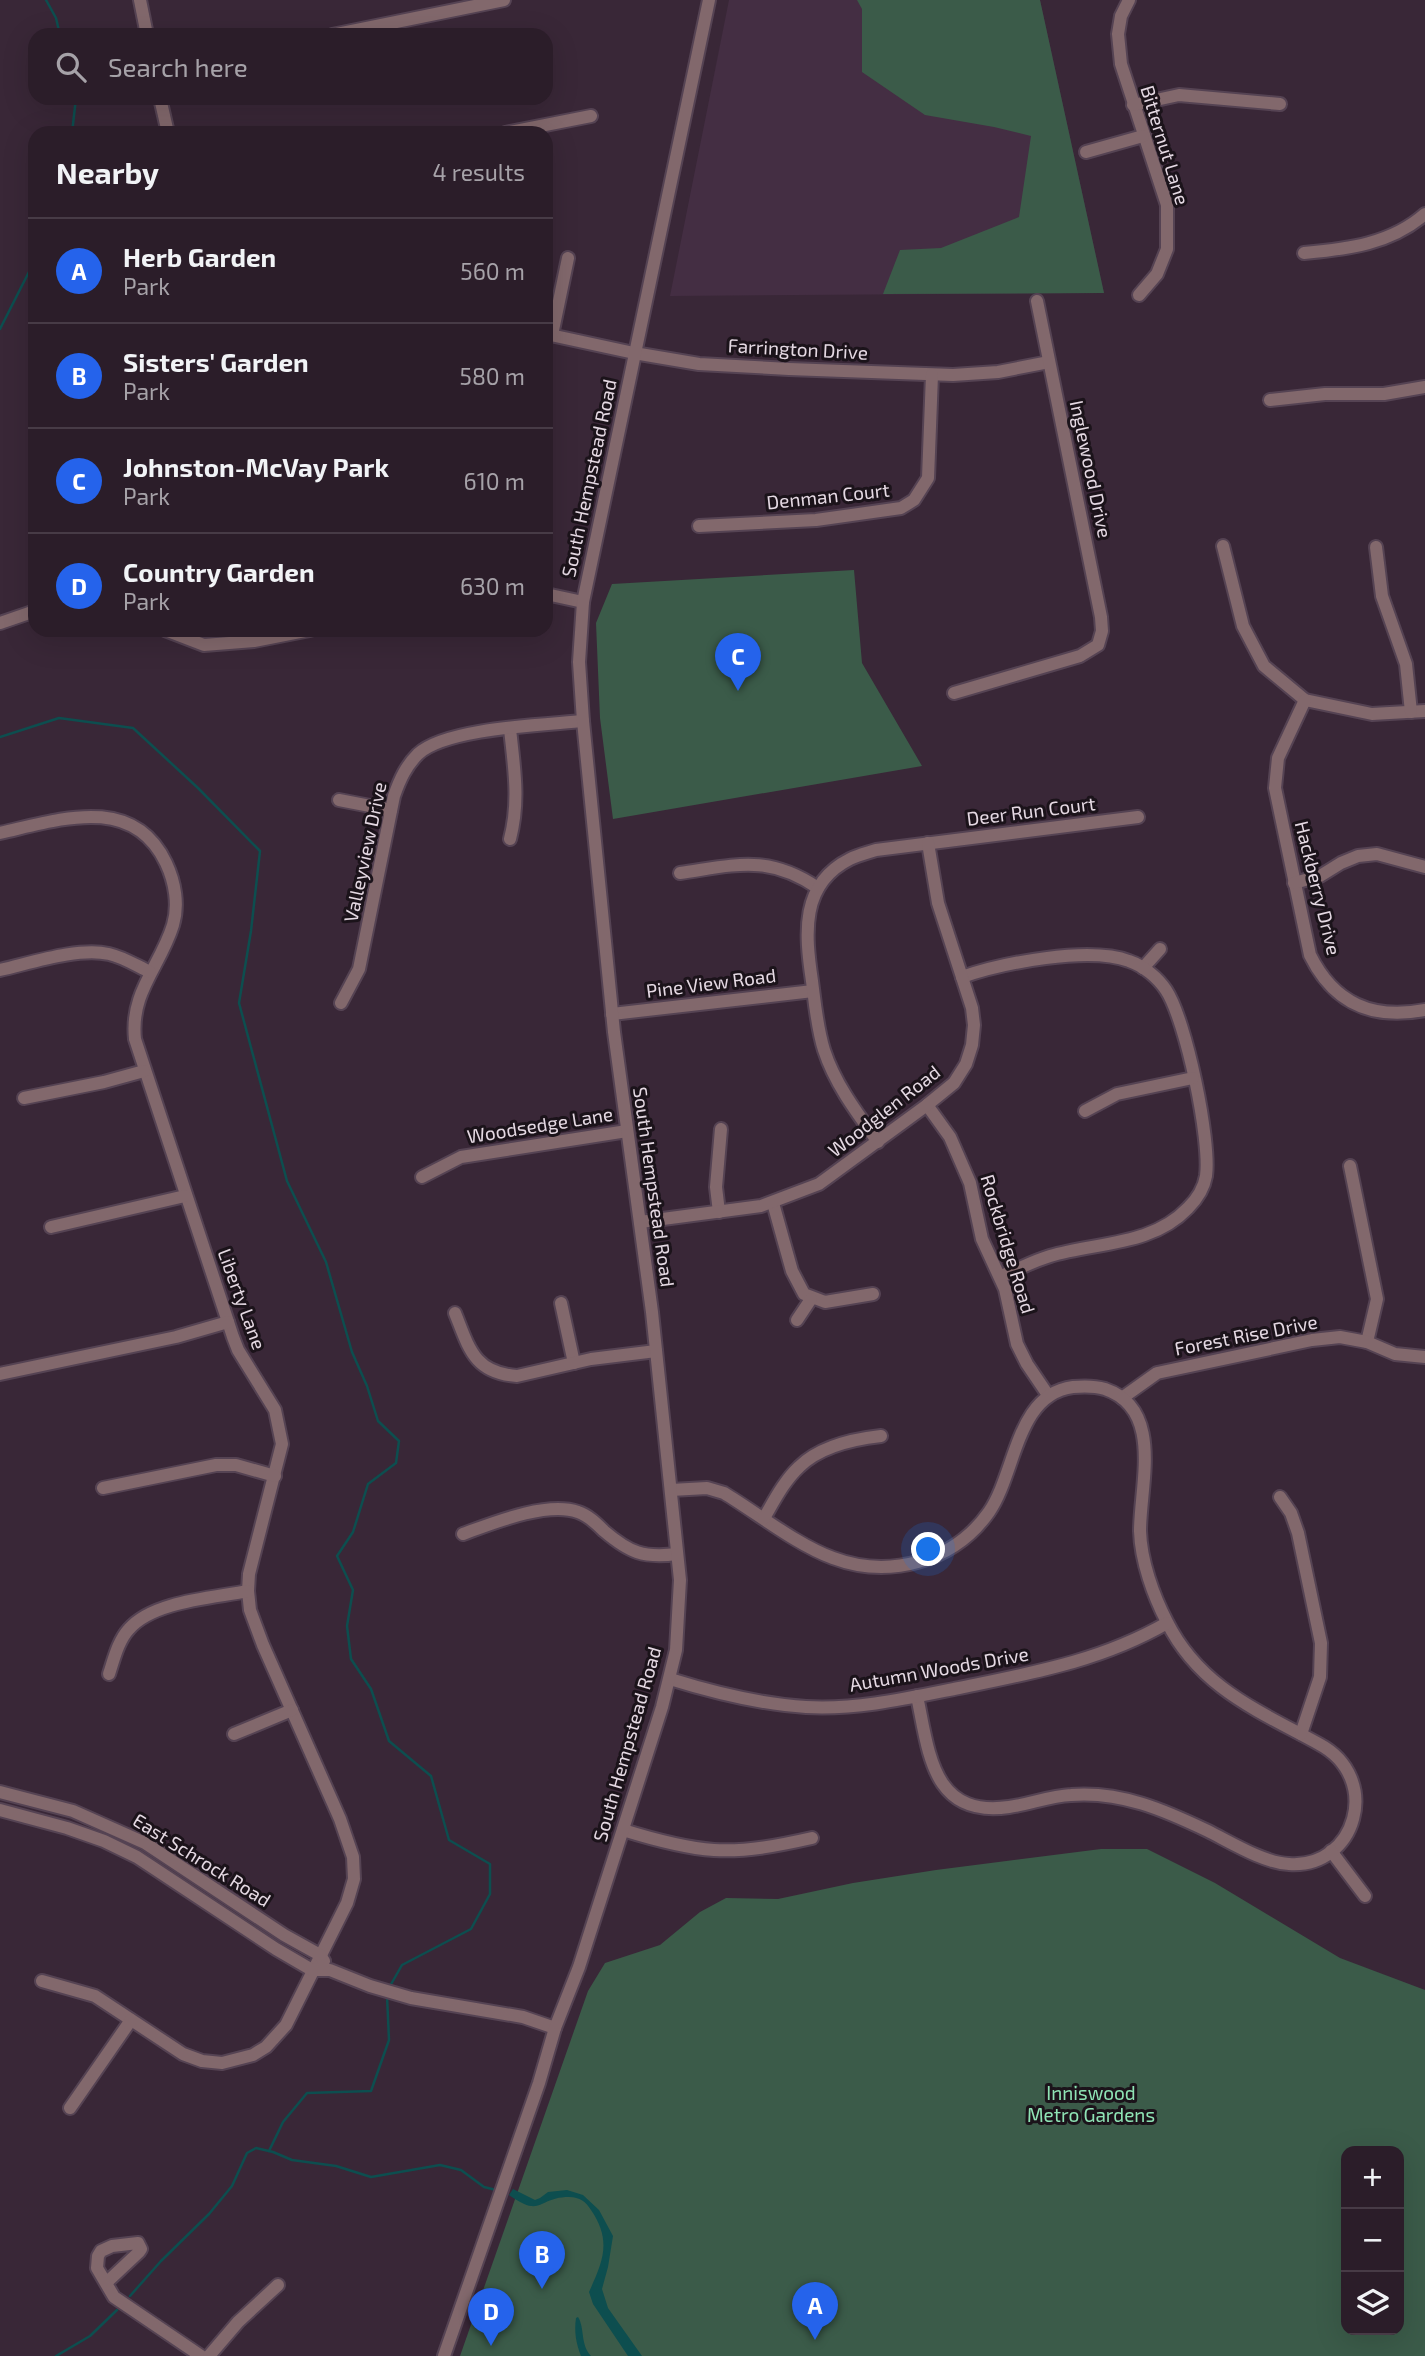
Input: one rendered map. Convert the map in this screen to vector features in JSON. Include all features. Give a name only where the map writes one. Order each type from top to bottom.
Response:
[{"type":"street","points":[[140,0],[146,28]]},
{"type":"street","points":[[366,28],[504,0]]},
{"type":"street","name":"South Hempstead Road","points":[[444,2356],[500,2198],[555,2028],[579,1967],[670,1679],[676,1650],[680,1580],[656,1351],[612,1014],[579,662],[583,602],[709,0]]},
{"type":"street","name":"Bitternut Lane","points":[[1129,0],[1121,16],[1118,43],[1121,64],[1167,205],[1167,249],[1157,274],[1139,295]]},
{"type":"street","points":[[1133,105],[1179,95],[1280,104]]},
{"type":"street","points":[[162,105],[166,126]]},
{"type":"street","points":[[540,126],[591,116]]},
{"type":"street","points":[[1086,152],[1143,136]]},
{"type":"street","points":[[1304,253],[1348,249],[1376,242],[1402,231],[1425,214]]},
{"type":"street","points":[[553,318],[568,258]]},
{"type":"street","name":"Inglewood Drive","points":[[954,693],[1076,657],[1098,645],[1102,631],[1037,301]]},
{"type":"street","name":"Farrington Drive","points":[[553,335],[699,364],[932,375],[998,372],[1049,362]]},
{"type":"street","name":"Denman Court","points":[[698,526],[794,522],[869,513],[901,508],[914,500],[928,478],[932,375]]},
{"type":"street","points":[[1270,400],[1325,394],[1384,394],[1425,387]]},
{"type":"street","points":[[1223,546],[1242,626],[1265,666],[1305,700],[1372,714],[1425,711]]},
{"type":"street","points":[[1376,547],[1382,596],[1406,664],[1410,712]]},
{"type":"street","points":[[553,595],[583,602]]},
{"type":"street","points":[[0,623],[28,613]]},
{"type":"street","points":[[183,637],[204,645],[274,637]]},
{"type":"street","name":"Hackberry Drive","points":[[1305,700],[1278,758],[1275,788],[1310,956],[1321,976],[1344,996],[1365,1009],[1389,1014],[1425,1010]]},
{"type":"street","name":"Valleyview Drive","points":[[341,1003],[359,969],[391,810],[403,772],[420,752],[439,741],[462,734],[583,721]]},
{"type":"street","points":[[510,729],[516,793],[516,817],[510,839]]},
{"type":"street","points":[[339,800],[391,810]]},
{"type":"street","name":"Deer Run Court","points":[[818,888],[832,872],[850,859],[876,850],[1138,817]]},
{"type":"street","name":"Liberty Lane","points":[[0,833],[70,818],[112,818],[149,838],[159,850],[173,881],[176,904],[173,927],[150,972],[135,1008],[133,1023],[144,1071],[238,1350],[278,1419],[282,1444],[249,1574],[247,1591],[250,1611],[340,1819],[353,1857],[354,1879],[347,1903],[286,2025],[266,2047],[240,2060],[222,2063],[202,2061],[183,2054],[95,1996],[41,1981]]},
{"type":"street","name":"Woodglen Road","points":[[640,1222],[773,1203],[819,1184],[954,1083],[966,1064],[972,1045],[973,1017],[938,903],[928,843]]},
{"type":"street","points":[[1294,883],[1320,876],[1358,856],[1377,854],[1425,867]]},
{"type":"street","points":[[680,873],[759,865],[789,871],[818,888],[806,926],[813,991],[824,1049],[839,1085],[878,1142]]},
{"type":"street","points":[[1143,968],[1160,949]]},
{"type":"street","points":[[0,970],[91,953],[109,954],[150,972]]},
{"type":"street","points":[[962,977],[1005,965],[1083,955],[1117,958],[1143,968],[1156,978],[1167,992],[1181,1023],[1205,1130],[1205,1179],[1198,1197],[1173,1221],[1149,1234],[1049,1256],[1001,1276]]},
{"type":"street","name":"Pine View Road","points":[[612,1014],[813,991]]},
{"type":"street","points":[[24,1098],[144,1071]]},
{"type":"street","points":[[1085,1111],[1117,1094],[1193,1077]]},
{"type":"street","name":"Rockbridge Road","points":[[927,1105],[950,1137],[970,1184],[982,1239],[1001,1276],[1017,1344],[1048,1395]]},
{"type":"street","points":[[719,1212],[716,1187],[721,1129]]},
{"type":"street","name":"Woodsedge Lane","points":[[422,1177],[461,1157],[627,1131]]},
{"type":"street","points":[[1350,1166],[1377,1299],[1367,1342]]},
{"type":"street","points":[[51,1227],[185,1196]]},
{"type":"street","points":[[773,1203],[796,1280],[804,1294],[825,1303],[873,1294]]},
{"type":"street","points":[[797,1320],[811,1299]]},
{"type":"street","points":[[561,1303],[573,1363]]},
{"type":"street","points":[[455,1313],[470,1352],[488,1370],[505,1375],[517,1376],[573,1363],[656,1351]]},
{"type":"street","points":[[0,1374],[176,1338],[228,1322]]},
{"type":"street","name":"Forest Rise Drive","points":[[1122,1398],[1157,1373],[1312,1340],[1340,1337],[1367,1342],[1395,1354],[1425,1357]]},
{"type":"street","points":[[671,1490],[708,1488],[724,1493],[811,1546],[841,1561],[891,1568],[920,1563],[949,1549],[972,1532],[990,1510],[1027,1420],[1036,1406],[1048,1395],[1067,1388],[1086,1386],[1104,1389],[1122,1398],[1132,1409],[1140,1422],[1146,1443],[1140,1534],[1147,1574],[1167,1623],[1185,1650],[1210,1679],[1231,1696],[1332,1751],[1350,1773],[1354,1785],[1356,1795],[1353,1819],[1349,1832],[1331,1851],[1311,1862],[1287,1864],[1252,1853],[1142,1802],[1110,1796],[1070,1795],[981,1809],[956,1799],[939,1782],[930,1760],[917,1696]]},
{"type":"street","points":[[764,1518],[799,1467],[817,1453],[860,1438],[881,1436]]},
{"type":"street","points":[[103,1488],[216,1465],[236,1465],[275,1476]]},
{"type":"street","points":[[1280,1497],[1291,1513],[1298,1533],[1321,1643],[1320,1677],[1301,1734]]},
{"type":"street","points":[[463,1534],[531,1512],[559,1510],[578,1512],[596,1522],[616,1541],[635,1553],[658,1556],[677,1554]]},
{"type":"street","points":[[109,1674],[123,1637],[140,1619],[163,1608],[247,1591]]},
{"type":"street","name":"Autumn Woods Drive","points":[[670,1679],[765,1704],[855,1706],[917,1696],[1079,1662],[1118,1648],[1167,1623]]},
{"type":"street","points":[[234,1734],[292,1710]]},
{"type":"street","name":"East Schrock Road","points":[[0,1791],[73,1811],[145,1843],[284,1935],[320,1955],[330,1970]]},
{"type":"street","name":"East Schrock Road","points":[[0,1810],[67,1828],[104,1841],[137,1857],[266,1943],[312,1970]]},
{"type":"street","points":[[623,1830],[715,1850],[747,1849],[812,1838]]},
{"type":"street","points":[[1331,1851],[1365,1896]]},
{"type":"street","points":[[312,1970],[330,1970],[411,1998],[523,2017],[555,2028]]},
{"type":"street","points":[[70,2108],[131,2020]]},
{"type":"street","points":[[106,2283],[114,2297],[201,2356]]},
{"type":"street","points":[[209,2356],[238,2322],[278,2285]]},
{"type":"shaded area","points":[[729,0],[1040,0],[1104,293],[670,296]]},
{"type":"shaded area","points":[[513,2189],[535,2200],[548,2192],[567,2190],[583,2195],[599,2210],[613,2236],[602,2289],[608,2308],[642,2356],[628,2356],[593,2304],[589,2292],[601,2261],[603,2241],[598,2221],[589,2207],[579,2199],[569,2197],[540,2205],[528,2205],[509,2195]]},
{"type":"shaded area","points":[[578,2317],[585,2346],[591,2356],[581,2356],[579,2351],[575,2333]]},
{"type":"green space","points":[[857,0],[1040,0],[1104,293],[883,294],[900,250],[941,248],[1019,217],[1031,136],[925,115],[862,72],[862,9]]},
{"type":"green space","points":[[854,570],[862,663],[922,766],[613,819],[600,718],[596,623],[612,584]]},
{"type":"green space","name":"Inniswood Metro Gardens","points":[[1101,1849],[1147,1849],[1215,1883],[1340,1958],[1425,1990],[1425,2356],[460,2356],[588,1991],[605,1963],[660,1945],[700,1912],[726,1898],[778,1899],[853,1883]]},
{"type":"waterway","points":[[46,0],[58,28]]},
{"type":"waterway","points":[[73,126],[75,105]]},
{"type":"waterway","points":[[0,329],[28,274]]},
{"type":"waterway","points":[[0,737],[59,718],[133,728],[198,788],[260,851],[239,1003],[287,1181],[326,1262],[352,1352],[378,1421],[399,1441],[396,1463],[368,1484],[353,1532],[337,1556],[353,1590],[347,1626],[351,1659],[371,1689],[389,1741],[431,1776],[449,1840],[490,1864],[490,1894],[471,1929],[402,1965],[390,1986]]},
{"type":"waterway","points":[[269,2151],[283,2122],[307,2093],[371,2091],[389,2040],[387,1996]]},
{"type":"waterway","points":[[130,2296],[209,2214],[232,2186],[247,2153],[256,2148],[292,2160],[336,2166],[371,2177],[440,2165],[461,2170],[484,2187],[496,2190]]},
{"type":"waterway","points":[[56,2356],[90,2336],[117,2310]]},
{"type":"place","name":"Johnston-McVay Park","points":[[738,691]]},
{"type":"place","name":"Sisters' Garden","points":[[542,2289]]},
{"type":"place","name":"Herb Garden","points":[[815,2340]]},
{"type":"place","name":"Country Garden","points":[[491,2346]]}]
